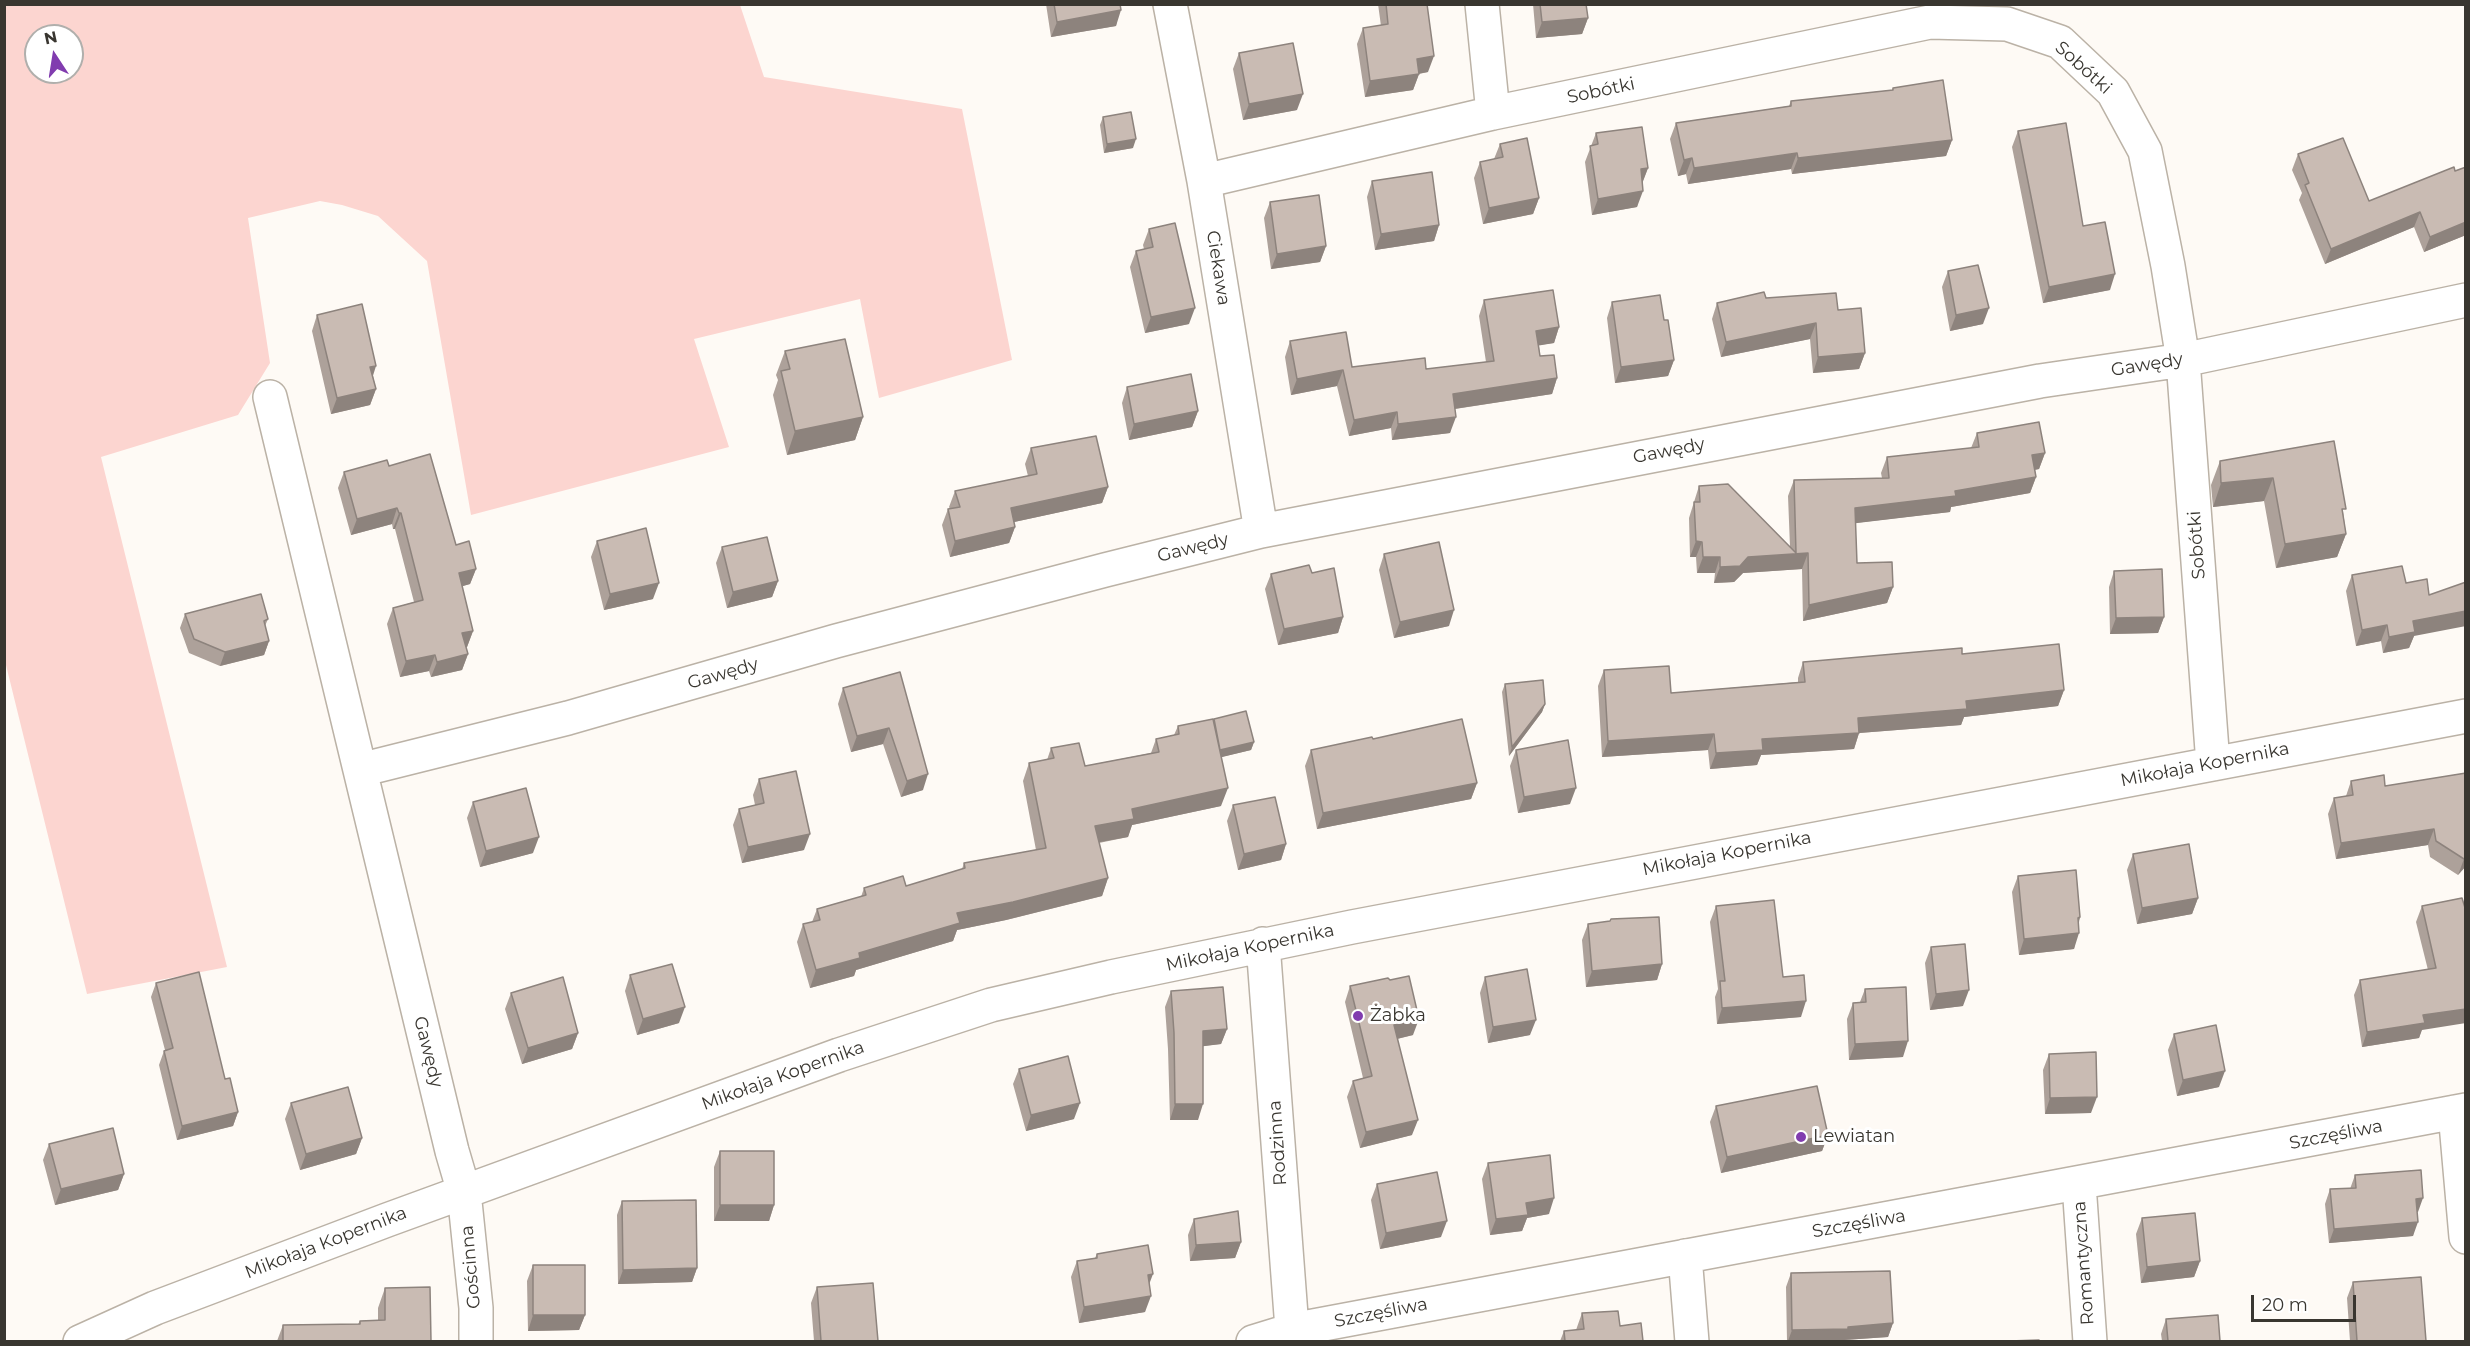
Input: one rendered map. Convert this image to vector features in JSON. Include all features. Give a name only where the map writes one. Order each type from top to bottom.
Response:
[{"type":"street","name":"Ciekawa","points":[[1170,4],[1204,181],[1261,531]]},
{"type":"street","points":[[1482,4],[1493,113]]},
{"type":"street","name":"Sobótki","points":[[1204,181],[1493,113],[1930,22],[2007,24],[2060,42],[2113,92],[2145,151],[2168,266],[2183,360],[2213,764]]},
{"type":"street","name":"Gawędy","points":[[464,1192],[452,1151],[360,770],[568,718],[836,641],[1261,531],[2029,383],[2183,360],[2466,300]]},
{"type":"street","points":[[270,397],[360,770]]},
{"type":"street","name":"Mikołaja Kopernika","points":[[80,1341],[155,1308],[464,1192],[828,1059],[991,1005],[1263,945],[1825,836],[2466,716]]},
{"type":"street","name":"Rodzinna","points":[[1263,945],[1292,1336]]},
{"type":"street","points":[[2461,1111],[2466,1237]]},
{"type":"street","name":"Szczęśliwa","points":[[1253,1341],[1292,1336],[1685,1256],[2461,1111]]},
{"type":"street","name":"Romantyczna","points":[[2079,1184],[2090,1341]]},
{"type":"street","name":"Gościnna","points":[[464,1192],[476,1308],[476,1341]]},
{"type":"street","points":[[1685,1256],[1692,1341]]},
{"type":"shaded area","points":[[4,5],[740,5],[764,77],[962,109],[1012,360],[879,398],[860,299],[694,339],[729,447],[471,515],[427,261],[378,216],[342,205],[320,201],[248,218],[270,363],[238,415],[101,457],[227,967],[87,994],[5,661]]},
{"type":"building","points":[[1054,4],[1120,4],[1121,10],[1057,22]]},
{"type":"building","points":[[1386,4],[1427,4],[1434,56],[1417,59],[1419,74],[1370,81],[1363,28],[1388,24]]},
{"type":"building","points":[[1540,4],[1586,4],[1588,18],[1542,22]]},
{"type":"building","points":[[1293,43],[1303,94],[1249,104],[1239,53]]},
{"type":"building","points":[[1943,80],[1952,140],[1798,158],[1797,153],[1694,168],[1692,158],[1684,160],[1676,123],[1791,106],[1791,101],[1893,90],[1893,88]]},
{"type":"building","points":[[1131,112],[1136,139],[1107,144],[1103,117]]},
{"type":"building","points":[[2066,123],[2083,226],[2105,222],[2115,274],[2049,287],[2018,131]]},
{"type":"building","points":[[1642,127],[1648,168],[1641,169],[1643,191],[1598,199],[1590,146],[1598,144],[1596,133]]},
{"type":"building","points":[[1527,138],[1539,198],[1489,208],[1480,162],[1503,157],[1500,144]]},
{"type":"building","points":[[2343,138],[2369,201],[2454,167],[2455,171],[2466,167],[2466,222],[2430,237],[2420,212],[2331,249],[2305,185],[2309,183],[2298,154]]},
{"type":"building","points":[[1432,172],[1439,225],[1381,234],[1372,181]]},
{"type":"building","points":[[1319,195],[1326,246],[1277,254],[1270,202]]},
{"type":"building","points":[[1175,223],[1195,308],[1151,317],[1136,251],[1153,247],[1149,229]]},
{"type":"building","points":[[1978,265],[1989,308],[1956,315],[1948,271]]},
{"type":"building","points":[[1553,290],[1559,327],[1536,331],[1540,356],[1554,355],[1557,378],[1453,394],[1456,417],[1398,424],[1397,412],[1354,420],[1343,370],[1297,379],[1290,341],[1346,332],[1352,367],[1425,358],[1426,369],[1494,361],[1484,300]]},
{"type":"building","points":[[1764,292],[1766,298],[1836,293],[1838,310],[1861,308],[1865,353],[1818,357],[1816,323],[1726,342],[1717,303]]},
{"type":"building","points":[[1660,295],[1664,320],[1668,320],[1674,360],[1621,367],[1612,302]]},
{"type":"building","points":[[362,304],[376,366],[370,367],[376,389],[337,398],[317,315]]},
{"type":"building","points":[[845,339],[863,417],[795,431],[781,371],[790,369],[785,351]]},
{"type":"building","points":[[1191,374],[1198,411],[1134,424],[1127,387]]},
{"type":"building","points":[[2039,422],[2045,453],[2032,455],[2036,477],[1955,491],[1956,496],[1855,508],[1857,563],[1892,562],[1893,587],[1809,605],[1808,553],[1748,557],[1740,566],[1720,567],[1720,557],[1703,557],[1702,542],[1696,541],[1694,502],[1700,502],[1699,486],[1728,484],[1796,553],[1794,480],[1889,478],[1887,457],[1979,447],[1977,433]]},
{"type":"building","points":[[1096,436],[1108,487],[1011,508],[1015,527],[955,541],[948,509],[960,507],[955,491],[1037,474],[1031,448]]},
{"type":"building","points":[[2334,441],[2346,509],[2342,509],[2346,534],[2285,544],[2273,478],[2221,483],[2220,461]]},
{"type":"building","points":[[430,454],[456,545],[469,541],[476,569],[459,573],[473,631],[462,633],[468,654],[437,662],[435,655],[406,661],[393,608],[423,600],[401,513],[397,508],[357,519],[344,472],[387,460],[389,466]]},
{"type":"building","points":[[646,528],[659,583],[610,594],[597,541]]},
{"type":"building","points":[[767,537],[778,581],[733,592],[722,547]]},
{"type":"building","points":[[1439,542],[1454,610],[1400,622],[1384,554]]},
{"type":"building","points":[[1309,565],[1312,573],[1334,568],[1343,617],[1284,629],[1271,574]]},
{"type":"building","points":[[2402,566],[2406,583],[2427,579],[2429,595],[2466,582],[2466,611],[2413,621],[2415,632],[2389,637],[2387,625],[2362,630],[2352,575]]},
{"type":"building","points":[[2162,569],[2164,617],[2116,618],[2114,571]]},
{"type":"building","points":[[261,594],[268,619],[264,621],[269,641],[225,652],[194,639],[185,614]]},
{"type":"building","points":[[2059,644],[2064,690],[1966,701],[1967,709],[1858,718],[1859,733],[1762,739],[1763,750],[1716,753],[1714,734],[1608,741],[1604,670],[1669,666],[1671,693],[1805,682],[1803,662],[1962,648],[1962,654]]},
{"type":"building","points":[[900,672],[928,774],[907,781],[889,728],[857,736],[843,688]]},
{"type":"building","points":[[1543,680],[1545,704],[1512,747],[1505,684]]},
{"type":"building","points":[[1246,711],[1254,742],[1220,750],[1214,719]]},
{"type":"building","points":[[1213,719],[1228,788],[1132,809],[1134,819],[1095,826],[1108,878],[1013,902],[957,913],[960,923],[859,953],[860,958],[816,970],[803,924],[820,920],[817,909],[866,895],[864,888],[903,876],[906,886],[965,868],[964,863],[1046,848],[1029,763],[1054,758],[1051,748],[1079,743],[1085,766],[1159,752],[1156,739],[1179,734],[1178,726]]},
{"type":"building","points":[[1462,719],[1477,783],[1323,813],[1311,750]]},
{"type":"building","points":[[1568,740],[1576,788],[1524,797],[1516,750]]},
{"type":"building","points":[[796,771],[810,834],[748,847],[739,809],[764,803],[759,779]]},
{"type":"building","points":[[2466,773],[2466,857],[2464,859],[2436,841],[2434,829],[2341,843],[2334,798],[2353,795],[2351,781],[2384,775],[2385,786]]},
{"type":"building","points":[[526,788],[539,837],[486,851],[473,802]]},
{"type":"building","points":[[1275,797],[1286,844],[1244,854],[1233,805]]},
{"type":"building","points":[[2189,844],[2198,898],[2142,908],[2133,854]]},
{"type":"building","points":[[2076,870],[2079,933],[2024,939],[2018,876]]},
{"type":"building","points":[[2462,898],[2466,911],[2466,1009],[2423,1015],[2425,1023],[2367,1032],[2360,980],[2436,968],[2422,906]]},
{"type":"building","points":[[1774,900],[1783,977],[1804,975],[1806,1001],[1722,1008],[1720,981],[1725,981],[1716,906]]},
{"type":"building","points":[[1659,917],[1662,964],[1592,971],[1588,924],[1611,919]]},
{"type":"building","points":[[1965,944],[1969,990],[1936,994],[1931,947]]},
{"type":"building","points":[[672,964],[685,1007],[643,1019],[630,975]]},
{"type":"building","points":[[1527,969],[1536,1020],[1493,1027],[1485,977]]},
{"type":"building","points":[[199,972],[225,1079],[230,1078],[238,1112],[182,1126],[164,1051],[173,1048],[156,983]]},
{"type":"building","points":[[1409,976],[1419,1019],[1394,1025],[1418,1120],[1366,1132],[1353,1081],[1372,1076],[1350,986]]},
{"type":"building","points":[[563,977],[578,1033],[528,1048],[511,993]]},
{"type":"building","points":[[1223,987],[1227,1029],[1203,1031],[1203,1104],[1175,1104],[1171,991]]},
{"type":"building","points":[[1906,987],[1908,1041],[1855,1044],[1853,1003],[1866,1002],[1865,989]]},
{"type":"building","points":[[2216,1025],[2225,1071],[2183,1080],[2174,1034]]},
{"type":"building","points":[[2096,1052],[2097,1097],[2050,1098],[2049,1054]]},
{"type":"building","points":[[1068,1056],[1080,1103],[1031,1115],[1019,1069]]},
{"type":"building","points":[[1817,1086],[1828,1135],[1727,1157],[1716,1106]]},
{"type":"building","points":[[348,1087],[362,1138],[306,1154],[291,1103]]},
{"type":"building","points":[[113,1128],[124,1174],[61,1189],[49,1144]]},
{"type":"building","points":[[720,1151],[774,1151],[774,1205],[720,1205]]},
{"type":"building","points":[[1550,1155],[1554,1198],[1526,1203],[1528,1215],[1496,1219],[1488,1163]]},
{"type":"building","points":[[2421,1170],[2423,1198],[2416,1199],[2418,1222],[2334,1229],[2330,1189],[2356,1188],[2355,1175]]},
{"type":"building","points":[[1437,1172],[1447,1221],[1386,1233],[1377,1184]]},
{"type":"building","points":[[696,1200],[697,1268],[623,1270],[622,1201]]},
{"type":"building","points":[[1238,1211],[1241,1242],[1196,1245],[1194,1219]]},
{"type":"building","points":[[2195,1213],[2200,1261],[2147,1267],[2142,1218]]},
{"type":"building","points":[[1148,1245],[1153,1274],[1148,1275],[1151,1296],[1084,1307],[1077,1261],[1097,1258],[1097,1254]]},
{"type":"building","points":[[533,1265],[585,1265],[585,1315],[533,1315]]},
{"type":"building","points":[[1890,1271],[1893,1323],[1848,1327],[1848,1329],[1792,1330],[1791,1273]]},
{"type":"building","points":[[2421,1277],[2426,1341],[2357,1341],[2353,1282]]},
{"type":"building","points":[[873,1283],[878,1341],[821,1341],[817,1287]]},
{"type":"building","points":[[430,1287],[431,1341],[283,1341],[283,1325],[360,1324],[360,1321],[385,1320],[385,1288]]},
{"type":"building","points":[[1618,1311],[1620,1326],[1641,1323],[1643,1341],[1565,1341],[1564,1331],[1584,1329],[1582,1313]]},
{"type":"building","points":[[2218,1315],[2220,1341],[2168,1341],[2166,1319]]},
{"type":"place","name":"Żabka","points":[[1358,1016]]},
{"type":"place","name":"Lewiatan","points":[[1801,1137]]}]
